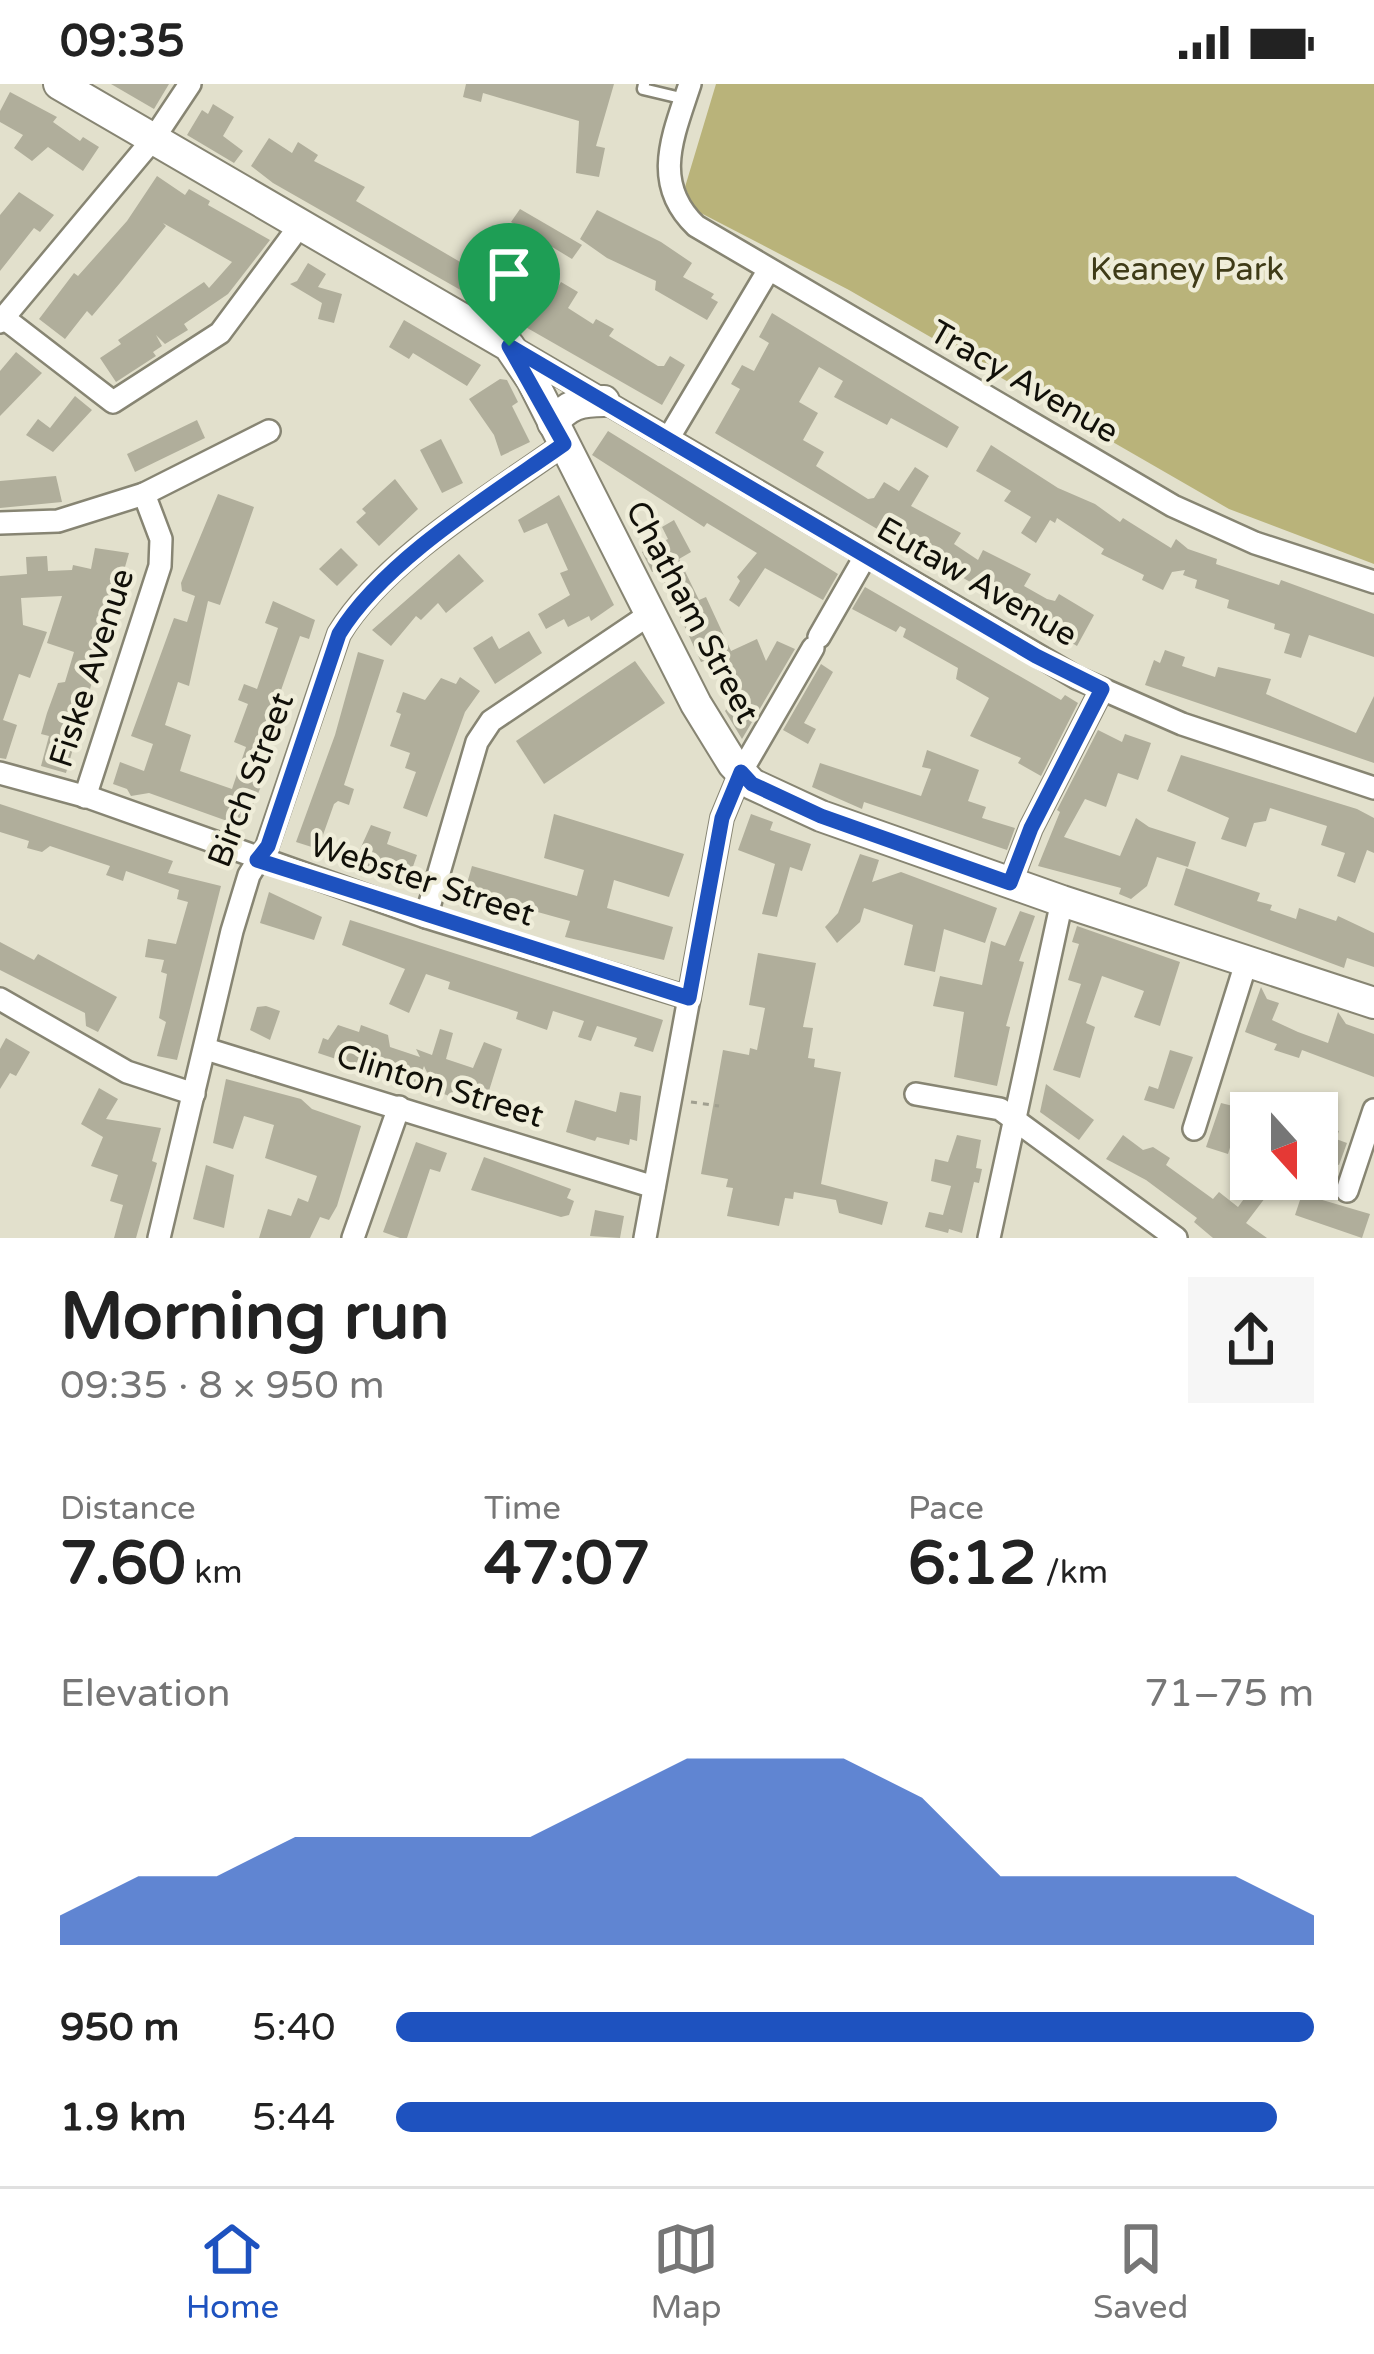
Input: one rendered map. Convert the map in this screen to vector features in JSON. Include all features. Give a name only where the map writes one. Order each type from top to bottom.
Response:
[{"type":"main road","name":"Chatham Street","points":[[59,84],[509,346],[696,704],[752,784],[821,816],[1010,883],[1374,1003]]},
{"type":"main road","points":[[559,434],[563,410],[582,401],[604,401]]},
{"type":"street","points":[[190,84],[154,138],[2,320],[113,402],[220,332],[301,224]]},
{"type":"street","name":"Tracy Avenue","points":[[687,92],[667,164],[671,192],[696,226],[1173,506],[1255,543],[1374,582]]},
{"type":"street","points":[[668,439],[768,271]]},
{"type":"street","name":"Eutaw Avenue","points":[[509,346],[1036,656],[1182,724],[1374,788]]},
{"type":"street","points":[[0,524],[58,521],[144,494],[269,431]]},
{"type":"street","name":"Birch Street","points":[[159,1238],[232,932],[257,860],[268,846],[339,634],[352,612],[432,538],[559,434]]},
{"type":"street","name":"Fiske Avenue","points":[[85,797],[160,566],[161,539],[144,494]]},
{"type":"street","points":[[644,1238],[722,818],[741,772],[866,555]]},
{"type":"street","points":[[426,917],[478,742],[490,722],[650,614]]},
{"type":"street","points":[[1010,883],[1031,828],[1102,689]]},
{"type":"street","name":"Webster Street","points":[[0,773],[85,797],[426,917],[689,998]]},
{"type":"street","points":[[989,1238],[1063,901]]},
{"type":"street","points":[[1194,1129],[1247,960]]},
{"type":"street","points":[[0,999],[127,1072],[194,1094]]},
{"type":"street","name":"Clinton Street","points":[[206,1049],[654,1186]]},
{"type":"street","points":[[916,1094],[1000,1109],[1176,1238]]},
{"type":"street","points":[[353,1238],[399,1107]]},
{"type":"street","points":[[1347,1192],[1374,1110]]},
{"type":"lane","points":[[644,84],[643,89],[687,92]]},
{"type":"green space","name":"Keaney Park","points":[[716,84],[1374,84],[1374,564],[1229,509],[849,290],[695,210],[685,187]]},
{"type":"building","points":[[111,84],[169,84],[154,109]]},
{"type":"building","points":[[466,84],[614,84],[596,146],[605,148],[599,177],[576,173],[579,121],[483,93],[481,102],[463,97]]},
{"type":"building","points":[[10,92],[57,117],[53,122],[80,141],[83,137],[99,147],[83,171],[48,147],[32,161],[14,148],[23,135],[0,122]]},
{"type":"building","points":[[213,104],[234,117],[223,136],[243,151],[234,163],[187,135],[202,110],[208,114]]},
{"type":"building","points":[[269,138],[292,153],[298,142],[318,155],[314,161],[365,187],[356,201],[479,273],[487,272],[501,249],[514,256],[498,282],[523,296],[528,287],[550,300],[561,282],[578,292],[568,308],[593,324],[596,319],[614,329],[609,336],[658,366],[664,366],[670,356],[685,365],[662,405],[273,183],[251,166]]},
{"type":"building","points":[[157,176],[185,195],[189,189],[270,240],[228,294],[184,324],[188,330],[165,344],[156,335],[162,346],[153,352],[156,356],[116,382],[100,358],[121,344],[118,340],[204,282],[209,288],[232,262],[163,223],[166,226],[120,283],[92,316],[87,311],[65,339],[39,319],[74,273],[78,276],[127,221]]},
{"type":"building","points":[[19,192],[54,215],[40,232],[34,228],[0,271],[0,215]]},
{"type":"building","points":[[520,209],[582,245],[572,259],[511,222]]},
{"type":"building","points":[[597,210],[692,263],[683,277],[714,294],[711,298],[718,302],[707,320],[655,290],[656,281],[580,239]]},
{"type":"building","points":[[308,263],[326,274],[318,287],[342,294],[334,323],[318,319],[322,303],[290,284]]},
{"type":"building","points":[[772,313],[959,427],[947,448],[891,418],[887,425],[834,397],[843,381],[819,367],[799,402],[818,413],[803,440],[824,452],[816,466],[868,499],[874,498],[884,482],[899,491],[915,467],[929,476],[911,506],[961,533],[954,544],[978,560],[983,550],[1031,574],[1024,586],[1055,601],[1059,594],[1094,615],[1077,646],[905,543],[902,548],[715,433],[740,389],[731,384],[742,365],[754,371],[769,343],[759,337]]},
{"type":"building","points":[[404,320],[481,365],[467,386],[413,353],[409,359],[389,347]]},
{"type":"building","points":[[16,352],[42,373],[0,416],[0,371]]},
{"type":"building","points":[[500,379],[507,380],[518,402],[512,406],[530,442],[501,456],[494,435],[469,399]]},
{"type":"building","points":[[75,396],[92,410],[53,452],[26,435],[38,419],[50,428]]},
{"type":"building","points":[[197,420],[205,438],[135,472],[127,454]]},
{"type":"building","points":[[608,431],[838,574],[823,600],[765,568],[739,607],[729,600],[740,581],[737,577],[757,553],[707,523],[704,527],[592,455]]},
{"type":"building","points":[[441,439],[463,483],[442,493],[420,450]]},
{"type":"building","points":[[991,445],[1058,488],[1095,504],[1120,522],[1123,518],[1171,548],[1176,539],[1188,549],[1217,559],[1216,564],[1279,585],[1281,580],[1374,614],[1374,657],[1309,635],[1301,658],[1284,653],[1290,634],[1227,608],[1229,600],[1195,588],[1197,580],[1183,575],[1185,570],[1172,572],[1163,590],[1101,554],[1104,549],[1057,518],[1055,523],[1050,520],[1036,543],[1021,533],[1031,517],[1004,501],[1011,491],[976,471]]},
{"type":"building","points":[[56,476],[62,502],[0,508],[0,481]]},
{"type":"building","points":[[395,479],[418,509],[379,546],[356,522],[366,513],[362,509]]},
{"type":"building","points":[[218,494],[254,507],[220,605],[208,601],[189,686],[178,682],[165,725],[191,735],[180,771],[232,789],[246,747],[234,742],[248,704],[238,700],[244,684],[257,689],[278,628],[265,623],[273,601],[315,620],[309,639],[300,636],[279,696],[259,762],[267,772],[244,827],[149,793],[131,796],[127,789],[113,784],[120,762],[144,771],[153,744],[131,736],[174,618],[187,622],[195,596],[182,591],[181,583]]},
{"type":"building","points":[[559,495],[614,605],[591,621],[589,616],[568,627],[564,619],[546,629],[538,614],[570,595],[560,573],[568,570],[547,523],[524,533],[518,520]]},
{"type":"building","points":[[674,520],[691,552],[679,559],[699,600],[706,597],[731,651],[757,639],[766,661],[777,641],[795,649],[742,739],[725,711],[739,693],[722,655],[701,662],[658,569],[652,572],[642,552],[668,539],[662,527]]},
{"type":"building","points":[[95,548],[129,553],[66,773],[41,766],[49,736],[41,734],[47,713],[58,683],[65,682],[74,652],[47,643],[62,596],[21,598],[23,625],[47,632],[30,678],[19,674],[3,720],[17,725],[6,759],[0,758],[0,576],[27,574],[26,557],[47,556],[48,571],[72,570],[73,565],[91,569]]},
{"type":"building","points":[[341,548],[358,565],[337,586],[319,569]]},
{"type":"building","points":[[459,554],[484,581],[446,613],[438,603],[421,620],[416,616],[391,646],[372,630]]},
{"type":"building","points":[[865,587],[1061,700],[1065,695],[1078,703],[1041,776],[1018,763],[1021,758],[970,736],[989,698],[956,679],[958,668],[903,637],[906,629],[900,626],[896,632],[852,609]]},
{"type":"building","points":[[529,631],[542,653],[495,684],[473,648],[492,636],[499,649]]},
{"type":"building","points":[[1165,650],[1185,657],[1182,666],[1215,677],[1218,667],[1271,679],[1266,694],[1356,733],[1374,696],[1374,763],[1145,685],[1154,660],[1160,663]]},
{"type":"building","points":[[358,652],[384,660],[344,785],[354,789],[349,805],[334,804],[318,849],[296,842],[335,735]]},
{"type":"building","points":[[635,661],[665,703],[544,784],[516,741]]},
{"type":"building","points":[[821,664],[833,672],[804,723],[816,729],[808,744],[783,730]]},
{"type":"building","points":[[460,677],[480,691],[465,712],[427,817],[403,808],[416,772],[405,768],[410,753],[390,746],[401,714],[396,712],[403,692],[425,700],[441,678],[456,684]]},
{"type":"building","points":[[1098,730],[1122,742],[1125,734],[1151,743],[1138,780],[1118,773],[1106,807],[1085,799],[1064,837],[1120,856],[1136,818],[1196,842],[1188,867],[1157,857],[1147,886],[1131,899],[1119,894],[1121,888],[1038,866],[1057,810]]},
{"type":"building","points":[[927,750],[979,770],[968,801],[986,807],[982,818],[1015,828],[1007,850],[864,802],[862,809],[812,787],[820,763],[921,796],[931,769],[922,767]]},
{"type":"building","points":[[1181,755],[1357,809],[1374,818],[1374,853],[1367,850],[1355,883],[1337,876],[1345,853],[1321,845],[1327,826],[1270,808],[1266,821],[1254,823],[1246,847],[1221,839],[1229,818],[1167,791]]},
{"type":"building","points":[[0,804],[173,861],[168,873],[221,886],[177,1060],[157,1056],[166,1022],[159,1018],[167,974],[161,972],[164,960],[145,957],[148,939],[176,944],[188,902],[177,899],[179,890],[126,871],[123,881],[106,875],[110,866],[50,846],[42,852],[27,848],[29,841],[0,832]]},
{"type":"building","points":[[554,814],[684,854],[669,897],[614,880],[607,908],[673,927],[664,960],[565,937],[570,921],[516,906],[506,912],[462,901],[472,866],[577,896],[584,870],[544,858]]},
{"type":"building","points":[[751,814],[773,822],[770,830],[811,844],[802,871],[790,867],[777,917],[762,914],[775,864],[738,850]]},
{"type":"building","points":[[371,825],[391,832],[387,844],[417,855],[409,878],[352,867]]},
{"type":"building","points":[[860,854],[879,860],[872,882],[901,872],[997,908],[985,943],[944,929],[935,972],[904,965],[913,925],[864,908],[860,922],[837,943],[825,927],[838,913]]},
{"type":"building","points":[[1186,868],[1260,893],[1257,901],[1296,919],[1299,908],[1336,921],[1338,916],[1374,933],[1374,967],[1347,958],[1344,968],[1174,905]]},
{"type":"building","points":[[269,892],[322,917],[314,940],[260,923]]},
{"type":"building","points":[[1020,911],[1035,916],[1019,961],[1024,962],[1006,1026],[1010,1027],[997,1086],[954,1077],[964,1012],[933,1006],[940,976],[982,985],[991,941],[1005,946]]},
{"type":"building","points":[[350,920],[663,1020],[653,1052],[634,1046],[637,1038],[597,1026],[591,1041],[578,1037],[584,1021],[553,1011],[547,1030],[516,1019],[518,1012],[448,989],[450,982],[426,974],[409,1013],[389,1004],[405,969],[342,945]]},
{"type":"building","points":[[1077,926],[1180,962],[1160,1026],[1134,1017],[1144,991],[1102,976],[1086,1023],[1095,1027],[1080,1078],[1053,1070],[1081,984],[1068,980],[1079,944],[1072,942]]},
{"type":"building","points":[[0,942],[34,960],[38,954],[117,997],[98,1032],[86,1026],[85,1013],[0,970]]},
{"type":"building","points":[[758,953],[816,963],[803,1027],[813,1028],[808,1058],[815,1059],[814,1067],[841,1072],[821,1184],[888,1202],[882,1225],[839,1213],[836,1200],[794,1192],[793,1199],[785,1198],[779,1226],[727,1216],[733,1188],[726,1187],[728,1179],[701,1174],[723,1050],[749,1055],[750,1048],[757,1050],[765,1008],[749,1005]]},
{"type":"building","points":[[1261,987],[1267,999],[1279,1003],[1272,1020],[1298,1032],[1328,1043],[1338,1012],[1346,1024],[1374,1034],[1374,1077],[1302,1050],[1299,1058],[1274,1050],[1277,1044],[1245,1032]]},
{"type":"building","points":[[257,1007],[280,1011],[270,1040],[250,1030]]},
{"type":"building","points":[[338,1025],[359,1032],[361,1025],[388,1035],[390,1047],[420,1057],[416,1049],[432,1055],[440,1029],[453,1033],[446,1059],[473,1068],[484,1042],[502,1049],[483,1110],[444,1094],[438,1096],[424,1066],[417,1086],[318,1053],[323,1038],[328,1040]]},
{"type":"building","points":[[6,1038],[30,1052],[16,1076],[10,1073],[0,1089],[0,1049]]},
{"type":"building","points":[[1170,1050],[1193,1057],[1174,1109],[1144,1100],[1149,1086],[1158,1089]]},
{"type":"building","points":[[226,1079],[301,1099],[312,1109],[361,1126],[337,1206],[329,1220],[320,1217],[310,1238],[259,1238],[268,1209],[291,1216],[298,1198],[308,1202],[317,1176],[265,1158],[274,1125],[244,1116],[233,1149],[213,1143]]},
{"type":"building","points":[[1046,1084],[1094,1120],[1079,1140],[1040,1112]]},
{"type":"building","points":[[99,1088],[118,1099],[106,1119],[161,1128],[152,1161],[157,1163],[136,1238],[114,1238],[123,1205],[110,1201],[118,1175],[91,1166],[103,1137],[81,1124]]},
{"type":"building","points":[[620,1092],[641,1096],[637,1141],[630,1139],[629,1145],[597,1137],[595,1141],[566,1132],[575,1100],[616,1112]]},
{"type":"building","points":[[1221,1103],[1230,1105],[1228,1154],[1206,1147]]},
{"type":"building","points":[[957,1135],[981,1140],[976,1168],[982,1169],[979,1183],[974,1182],[962,1233],[949,1229],[948,1233],[925,1227],[929,1212],[943,1215],[951,1186],[931,1181],[935,1159],[948,1162]]},
{"type":"building","points":[[1123,1135],[1143,1150],[1153,1147],[1170,1158],[1166,1165],[1213,1199],[1219,1192],[1238,1207],[1243,1200],[1263,1200],[1246,1223],[1267,1238],[1213,1238],[1194,1222],[1197,1218],[1146,1180],[1106,1159]]},
{"type":"building","points":[[1338,1140],[1347,1143],[1338,1165]]},
{"type":"building","points":[[416,1142],[447,1153],[440,1172],[430,1169],[407,1238],[400,1238],[383,1232]]},
{"type":"building","points":[[484,1157],[571,1189],[567,1198],[574,1201],[569,1215],[561,1217],[471,1190]]},
{"type":"building","points":[[206,1165],[234,1175],[224,1228],[193,1219]]},
{"type":"building","points":[[1300,1200],[1322,1200],[1370,1214],[1362,1238],[1295,1215]]},
{"type":"building","points":[[595,1210],[624,1216],[620,1238],[590,1236]]},
{"type":"route","points":[[509,346],[1036,656],[1102,689],[1031,828],[1010,883],[821,816],[752,784],[741,772],[722,818],[689,998],[257,860],[268,846],[339,634],[352,612],[432,538],[564,444],[509,346]]}]
